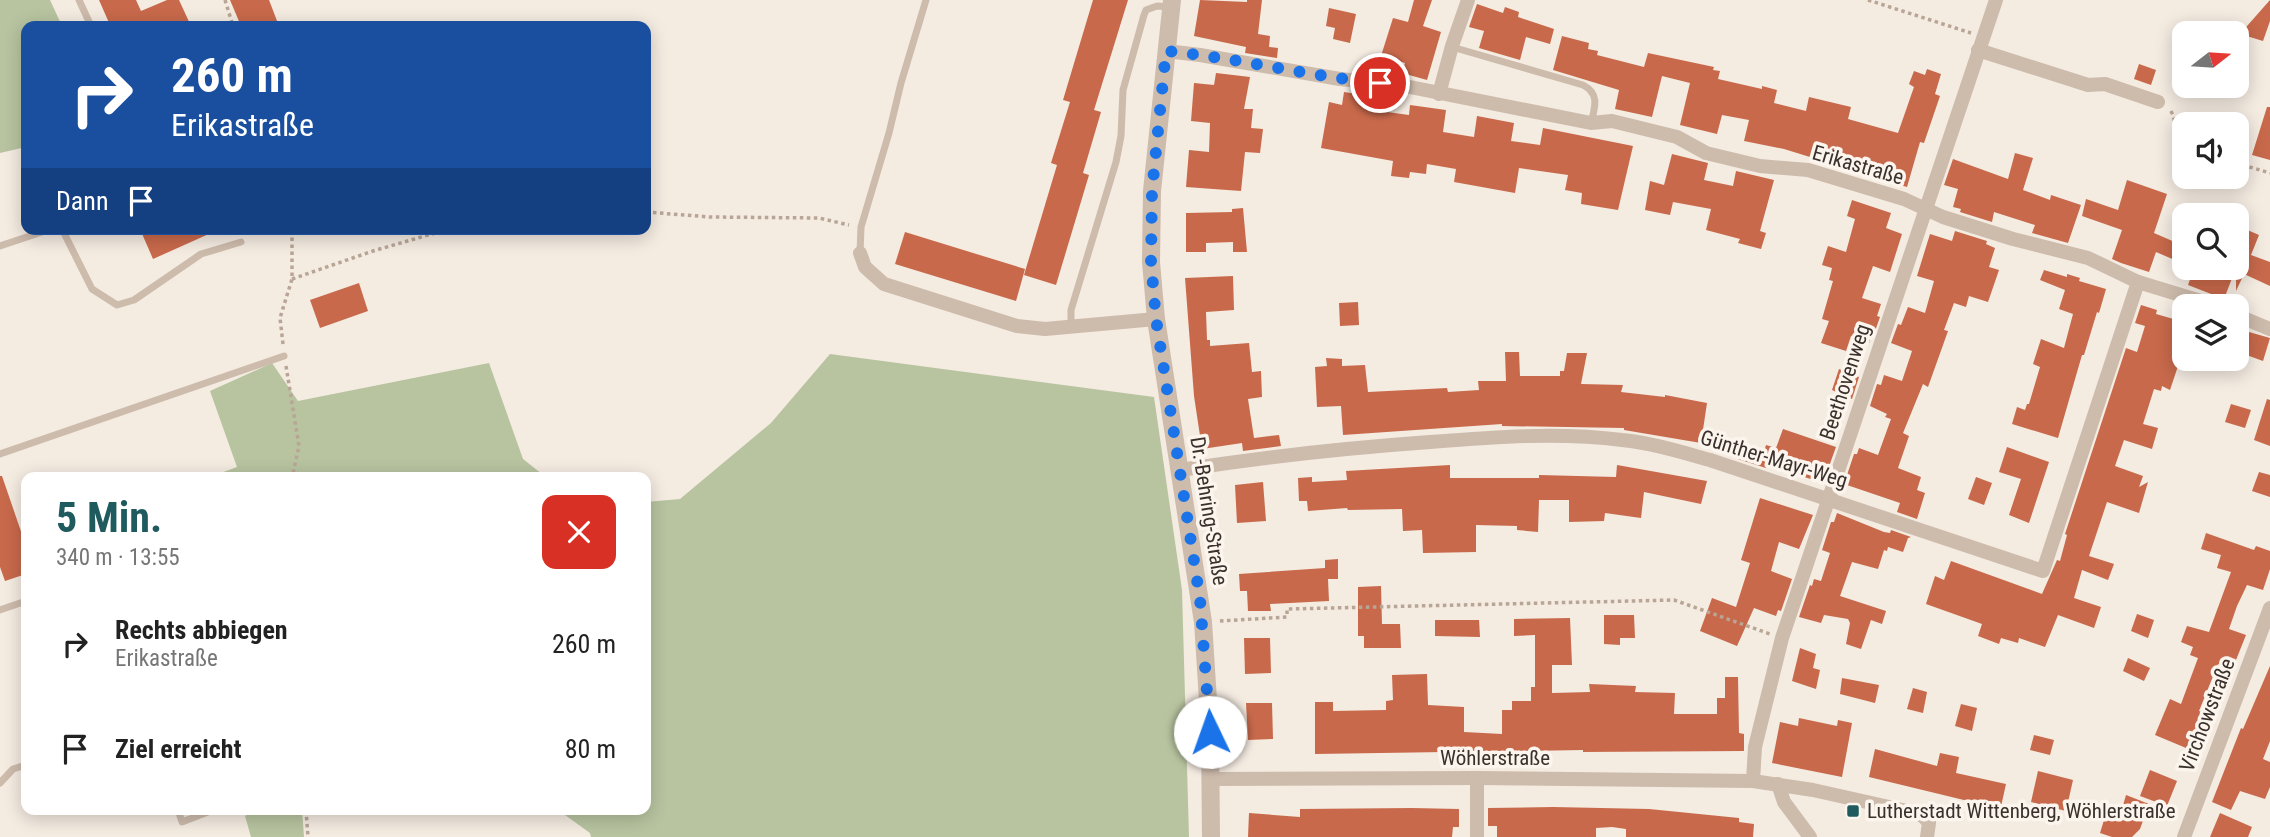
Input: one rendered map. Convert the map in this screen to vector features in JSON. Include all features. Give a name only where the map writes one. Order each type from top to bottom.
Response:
[{"type":"street","points":[[1439,94],[1468,0]]},
{"type":"street","name":"Beethovenweg","points":[[1753,781],[1755,747],[1782,638],[1996,0]]},
{"type":"street","name":"Dr.-Behring-Straße","points":[[1171,4],[1151,213],[1151,262],[1156,319],[1203,622],[1212,779],[1211,837]]},
{"type":"street","points":[[1981,44],[2088,85],[2105,84],[2158,102]]},
{"type":"street","name":"Erikastraße","points":[[1166,51],[1340,79],[1400,85],[1591,123],[1612,121],[1677,137],[1706,153],[1770,169],[1808,170],[1904,199],[1943,217],[2013,239],[2088,258],[2138,282],[2178,294]]},
{"type":"street","points":[[860,253],[865,267],[872,275],[898,290],[1017,326],[1045,328],[1156,319]]},
{"type":"street","name":"Günther-Mayr-Weg","points":[[1180,470],[1336,449],[1490,437],[1591,437],[1660,446],[1710,460],[1829,497],[2043,570],[2138,282]]},
{"type":"street","points":[[2249,320],[2270,329]]},
{"type":"street","name":"Virchowstraße","points":[[2184,837],[2270,608]]},
{"type":"street","points":[[1477,778],[1477,837]]},
{"type":"street","name":"Wöhlerstraße","points":[[1212,779],[1753,781],[1916,813],[1929,823],[1927,837]]},
{"type":"street","points":[[1777,784],[1784,802],[1810,837]]},
{"type":"lane","points":[[79,0],[89,21]]},
{"type":"lane","points":[[860,253],[861,227],[926,0]]},
{"type":"lane","points":[[1071,326],[1071,310],[1116,162],[1121,136],[1123,90],[1144,15],[1146,9],[1171,4]]},
{"type":"lane","points":[[1452,46],[1583,85],[1595,96],[1591,123]]},
{"type":"lane","points":[[0,246],[33,235]]},
{"type":"lane","points":[[65,235],[92,289],[117,305],[134,300],[201,254],[241,242]]},
{"type":"lane","points":[[0,454],[284,356]]},
{"type":"lane","points":[[0,610],[21,603]]},
{"type":"lane","points":[[0,783],[13,769],[21,767]]},
{"type":"lane","points":[[180,815],[182,822],[200,815]]},
{"type":"path","points":[[225,0],[231,21]]},
{"type":"path","points":[[1868,0],[1981,44]]},
{"type":"path","points":[[2158,102],[2172,112]]},
{"type":"path","points":[[2249,167],[2270,173]]},
{"type":"path","points":[[651,212],[710,217],[819,218],[861,227]]},
{"type":"path","points":[[292,279],[430,235]]},
{"type":"path","points":[[1203,622],[1287,617],[1287,609],[1674,600],[1782,638]]},
{"type":"path","points":[[306,815],[308,837]]},
{"type":"green space","points":[[0,0],[50,0],[60,21],[21,21],[21,148],[0,153]]},
{"type":"green space","points":[[830,354],[1154,397],[1182,590],[1189,837],[591,837],[590,833],[565,815],[651,815],[651,502],[680,499],[771,423]]},
{"type":"green space","points":[[272,363],[298,401],[489,363],[523,459],[539,472],[223,472],[237,467],[210,391]]},
{"type":"green space","points":[[302,815],[304,837],[251,837],[245,816]]},
{"type":"building","points":[[99,0],[136,0],[141,11],[167,0],[179,0],[189,21],[108,21]]},
{"type":"building","points":[[230,0],[269,0],[277,21],[239,21]]},
{"type":"building","points":[[1093,0],[1128,0],[1094,110],[1101,112],[1083,173],[1089,175],[1056,285],[1024,275],[1057,165],[1051,163],[1070,102],[1063,100]]},
{"type":"building","points":[[1200,0],[1262,0],[1258,34],[1270,36],[1269,47],[1278,48],[1277,58],[1245,53],[1246,47],[1194,36]]},
{"type":"building","points":[[1414,0],[1432,0],[1423,26],[1441,32],[1427,80],[1402,73],[1405,63],[1381,56],[1393,18],[1408,22]]},
{"type":"building","points":[[2270,0],[2270,21],[2263,41],[2249,37],[2249,24]]},
{"type":"building","points":[[1477,4],[1503,13],[1505,7],[1519,12],[1518,17],[1554,29],[1550,44],[1526,37],[1520,60],[1479,48],[1484,31],[1469,27]]},
{"type":"building","points":[[1329,8],[1356,14],[1350,43],[1333,39],[1335,28],[1326,26]]},
{"type":"building","points":[[1562,36],[1589,43],[1588,49],[1598,51],[1597,55],[1644,67],[1648,53],[1714,67],[1713,70],[1720,71],[1718,79],[1777,90],[1774,103],[1806,111],[1809,97],[1851,107],[1848,119],[1898,133],[1914,87],[1909,84],[1914,71],[1925,75],[1927,69],[1941,74],[1935,94],[1940,96],[1924,143],[1920,142],[1907,187],[1784,149],[1744,141],[1749,120],[1722,115],[1717,134],[1680,125],[1690,83],[1662,76],[1652,117],[1615,109],[1619,90],[1553,70]]},
{"type":"building","points":[[2139,64],[2156,70],[2151,85],[2134,79]]},
{"type":"building","points":[[1216,73],[1250,77],[1244,109],[1253,109],[1251,128],[1263,129],[1260,153],[1245,152],[1241,191],[1186,187],[1189,150],[1209,152],[1210,123],[1191,121],[1194,83],[1214,85]]},
{"type":"building","points":[[1344,92],[1382,98],[1380,111],[1409,115],[1410,105],[1446,110],[1443,132],[1474,137],[1477,116],[1514,123],[1511,141],[1540,145],[1543,128],[1633,146],[1618,210],[1581,204],[1582,193],[1565,190],[1568,175],[1519,168],[1515,193],[1454,182],[1456,169],[1427,164],[1426,174],[1410,172],[1409,178],[1391,176],[1393,161],[1321,148],[1329,102],[1342,105]]},
{"type":"building","points":[[2267,107],[2270,107],[2270,160],[2252,155]]},
{"type":"building","points":[[2015,153],[2033,158],[2023,190],[2050,200],[2051,195],[2081,205],[2068,243],[2032,233],[2035,225],[1994,212],[1992,222],[1960,212],[1961,209],[1953,207],[1958,189],[1944,185],[1953,159],[2008,179]]},
{"type":"building","points":[[1672,154],[1708,163],[1704,180],[1733,186],[1736,171],[1774,180],[1760,231],[1766,233],[1761,249],[1738,243],[1740,239],[1706,230],[1711,209],[1673,202],[1670,215],[1645,210],[1650,181],[1664,185]]},
{"type":"building","points":[[2127,180],[2167,194],[2154,233],[2172,241],[2172,259],[2156,252],[2149,272],[2112,259],[2122,230],[2082,216],[2086,199],[2118,210]]},
{"type":"building","points":[[1852,200],[1891,213],[1886,228],[1902,234],[1890,272],[1873,266],[1862,298],[1881,304],[1873,337],[1871,336],[1869,343],[1851,336],[1846,351],[1821,343],[1829,321],[1822,319],[1833,281],[1829,280],[1832,268],[1822,265],[1828,246],[1846,252],[1855,219],[1847,216]]},
{"type":"building","points":[[1243,208],[1247,252],[1233,252],[1233,242],[1206,243],[1206,252],[1186,252],[1186,213],[1232,212],[1232,209]]},
{"type":"building","points":[[1955,231],[1987,241],[1986,244],[1995,248],[1989,267],[1999,270],[1988,302],[1969,296],[1966,307],[1954,303],[1944,330],[1948,331],[1928,387],[1923,384],[1903,433],[1909,436],[1898,468],[1921,477],[1917,490],[1925,493],[1917,519],[1897,512],[1900,503],[1844,484],[1854,454],[1857,454],[1859,448],[1878,455],[1891,419],[1885,417],[1887,414],[1870,406],[1877,384],[1881,385],[1884,375],[1902,381],[1912,351],[1891,343],[1908,307],[1925,313],[1934,281],[1917,276],[1930,234],[1952,241]]},
{"type":"building","points":[[2249,231],[2259,235],[2251,255],[2270,262],[2270,286],[2249,276]]},
{"type":"building","points":[[905,232],[1025,269],[1016,301],[895,264]]},
{"type":"building","points":[[143,235],[207,235],[153,259]]},
{"type":"building","points":[[2044,270],[2067,277],[2067,274],[2080,278],[2079,281],[2106,289],[2082,355],[2058,438],[2012,424],[2017,407],[2025,410],[2029,404],[2040,367],[2033,364],[2041,339],[2064,348],[2073,314],[2059,309],[2065,290],[2040,280]]},
{"type":"building","points":[[1233,276],[1234,310],[1206,312],[1207,340],[1210,340],[1210,346],[1249,343],[1252,372],[1261,371],[1262,397],[1248,399],[1254,438],[1279,435],[1281,446],[1243,451],[1242,443],[1202,449],[1194,396],[1185,278]]},
{"type":"building","points":[[2190,280],[2231,280],[2226,294],[2211,294],[2188,285]]},
{"type":"building","points":[[359,283],[368,311],[320,328],[310,300]]},
{"type":"building","points":[[1358,302],[1359,325],[1340,326],[1339,303]]},
{"type":"building","points":[[2141,305],[2157,310],[2156,314],[2172,319],[2172,371],[2176,371],[2170,390],[2162,386],[2161,391],[2154,389],[2143,424],[2158,428],[2152,449],[2124,440],[2115,466],[2143,476],[2139,487],[2148,482],[2139,513],[2107,502],[2089,556],[2114,564],[2108,580],[2082,570],[2074,598],[2101,607],[2094,628],[2058,615],[2045,647],[2019,638],[2018,643],[2001,638],[1999,644],[1978,636],[1982,624],[1926,604],[1935,576],[1944,580],[1951,561],[2042,594],[2057,560],[2060,561],[2067,535],[2065,534],[2126,348],[2137,352],[2145,326],[2135,323]]},
{"type":"building","points":[[2249,332],[2270,338],[2263,361],[2249,356]]},
{"type":"building","points":[[1505,352],[1519,352],[1520,376],[1560,376],[1560,371],[1564,371],[1567,353],[1587,353],[1581,384],[1623,385],[1621,392],[1665,395],[1707,403],[1701,443],[1624,428],[1502,424],[1343,435],[1341,406],[1317,407],[1315,367],[1327,366],[1326,358],[1342,359],[1342,366],[1365,365],[1368,392],[1447,388],[1448,392],[1479,390],[1478,381],[1506,381]]},
{"type":"building","points":[[1839,369],[1859,377],[1852,399],[1832,390]]},
{"type":"building","points":[[2267,399],[2270,400],[2270,446],[2254,440]]},
{"type":"building","points":[[2231,404],[2251,410],[2245,428],[2225,422]]},
{"type":"building","points":[[1783,429],[1836,447],[1823,483],[1767,465],[1766,468],[1738,459],[1742,445],[1764,452],[1766,445],[1776,448]]},
{"type":"building","points":[[2007,447],[2049,462],[2029,523],[2009,515],[2021,479],[1999,472]]},
{"type":"building","points":[[1450,465],[1450,478],[1539,478],[1539,475],[1616,477],[1617,465],[1707,481],[1701,504],[1644,492],[1641,518],[1605,513],[1604,521],[1569,522],[1569,500],[1539,500],[1538,532],[1517,530],[1517,526],[1476,525],[1476,552],[1423,553],[1422,530],[1403,531],[1402,509],[1347,508],[1308,511],[1307,501],[1299,501],[1298,478],[1312,477],[1312,482],[1347,480],[1346,471]]},
{"type":"building","points":[[2259,472],[2270,475],[2270,497],[2252,491]]},
{"type":"building","points":[[2,476],[21,531],[21,576],[5,581],[0,567]]},
{"type":"building","points":[[1976,477],[1992,483],[1984,505],[1968,499]]},
{"type":"building","points":[[1263,482],[1266,521],[1237,523],[1235,485]]},
{"type":"building","points":[[1760,498],[1813,515],[1799,549],[1779,542],[1771,571],[1792,579],[1781,611],[1778,610],[1776,616],[1754,608],[1737,646],[1700,631],[1712,598],[1736,607],[1750,563],[1741,560]]},
{"type":"building","points":[[1837,513],[1884,532],[1890,533],[1891,530],[1911,537],[1908,538],[1903,552],[1888,547],[1887,551],[1884,550],[1878,569],[1852,562],[1840,596],[1886,611],[1882,624],[1871,620],[1861,649],[1846,644],[1850,623],[1848,619],[1824,615],[1821,623],[1799,617],[1810,585],[1812,586],[1814,579],[1821,581],[1830,553],[1822,550],[1831,522],[1834,522]]},
{"type":"building","points":[[2206,533],[2254,550],[2256,546],[2270,551],[2270,569],[2263,590],[2247,585],[2237,606],[2229,629],[2246,635],[2232,670],[2218,664],[2199,711],[2213,716],[2198,753],[2155,735],[2170,699],[2181,704],[2198,658],[2190,655],[2193,647],[2181,642],[2187,626],[2209,632],[2231,572],[2217,568],[2221,555],[2201,549]]},
{"type":"building","points":[[1338,559],[1338,579],[1328,579],[1329,601],[1270,604],[1271,611],[1248,611],[1247,591],[1240,591],[1239,574],[1325,568],[1325,560]]},
{"type":"building","points":[[1381,586],[1382,624],[1400,624],[1401,648],[1364,648],[1364,636],[1358,636],[1358,587]]},
{"type":"building","points":[[2137,614],[2154,620],[2148,638],[2131,631]]},
{"type":"building","points":[[1604,615],[1634,615],[1635,638],[1620,638],[1620,645],[1604,644]]},
{"type":"building","points":[[1570,618],[1572,665],[1552,665],[1552,693],[1590,692],[1589,684],[1636,686],[1635,692],[1675,693],[1674,714],[1717,714],[1717,698],[1725,698],[1725,677],[1738,677],[1739,733],[1744,734],[1744,751],[1583,750],[1315,754],[1315,702],[1333,702],[1333,711],[1386,710],[1386,701],[1393,700],[1392,675],[1427,674],[1428,705],[1464,707],[1464,732],[1502,734],[1502,710],[1512,710],[1512,701],[1531,701],[1531,687],[1535,687],[1535,635],[1514,636],[1514,619]]},
{"type":"building","points":[[1435,620],[1479,620],[1480,637],[1435,636]]},
{"type":"building","points":[[1244,638],[1270,638],[1271,673],[1245,674]]},
{"type":"building","points":[[1800,648],[1816,654],[1813,668],[1820,670],[1816,689],[1792,681]]},
{"type":"building","points":[[2128,658],[2150,668],[2144,681],[2123,671]]},
{"type":"building","points":[[2270,666],[2270,741],[2263,759],[2270,762],[2270,787],[2265,799],[2240,791],[2231,810],[2212,802],[2241,728],[2243,729]]},
{"type":"building","points":[[1842,678],[1879,685],[1875,703],[1840,694]]},
{"type":"building","points":[[1913,688],[1927,692],[1923,713],[1907,709]]},
{"type":"building","points":[[1246,703],[1272,703],[1273,739],[1248,740]]},
{"type":"building","points":[[1961,704],[1977,708],[1972,731],[1955,726]]},
{"type":"building","points":[[1799,718],[1837,726],[1838,720],[1852,723],[1842,777],[1772,763],[1780,722],[1798,726]]},
{"type":"building","points":[[2034,735],[2054,740],[2050,755],[2030,750]]},
{"type":"building","points":[[1875,749],[1937,766],[1940,753],[1959,757],[1956,773],[2006,784],[2000,811],[1869,777]]},
{"type":"building","points":[[2150,770],[2177,781],[2167,806],[2140,796]]},
{"type":"building","points":[[2038,771],[2073,780],[2066,811],[2031,802]]},
{"type":"building","points":[[2126,795],[2149,804],[2140,829],[2132,837],[2112,837],[2100,833],[2109,804],[2122,809]]},
{"type":"building","points":[[1488,808],[1649,809],[1739,818],[1739,822],[1754,824],[1753,837],[1626,837],[1626,829],[1612,827],[1596,828],[1596,837],[1497,837],[1497,826],[1488,826]]},
{"type":"building","points":[[1300,809],[1459,809],[1459,827],[1453,827],[1452,837],[1248,837],[1249,813],[1300,817]]},
{"type":"building","points":[[2220,813],[2252,827],[2248,837],[2210,837]]},
{"type":"place","name":"Lutherstadt Wittenberg, Wöhlerstraße","points":[[1853,811]]},
{"type":"route","points":[[1210,732],[1200,599],[1156,319],[1151,262],[1152,191],[1166,51],[1380,83]]}]
